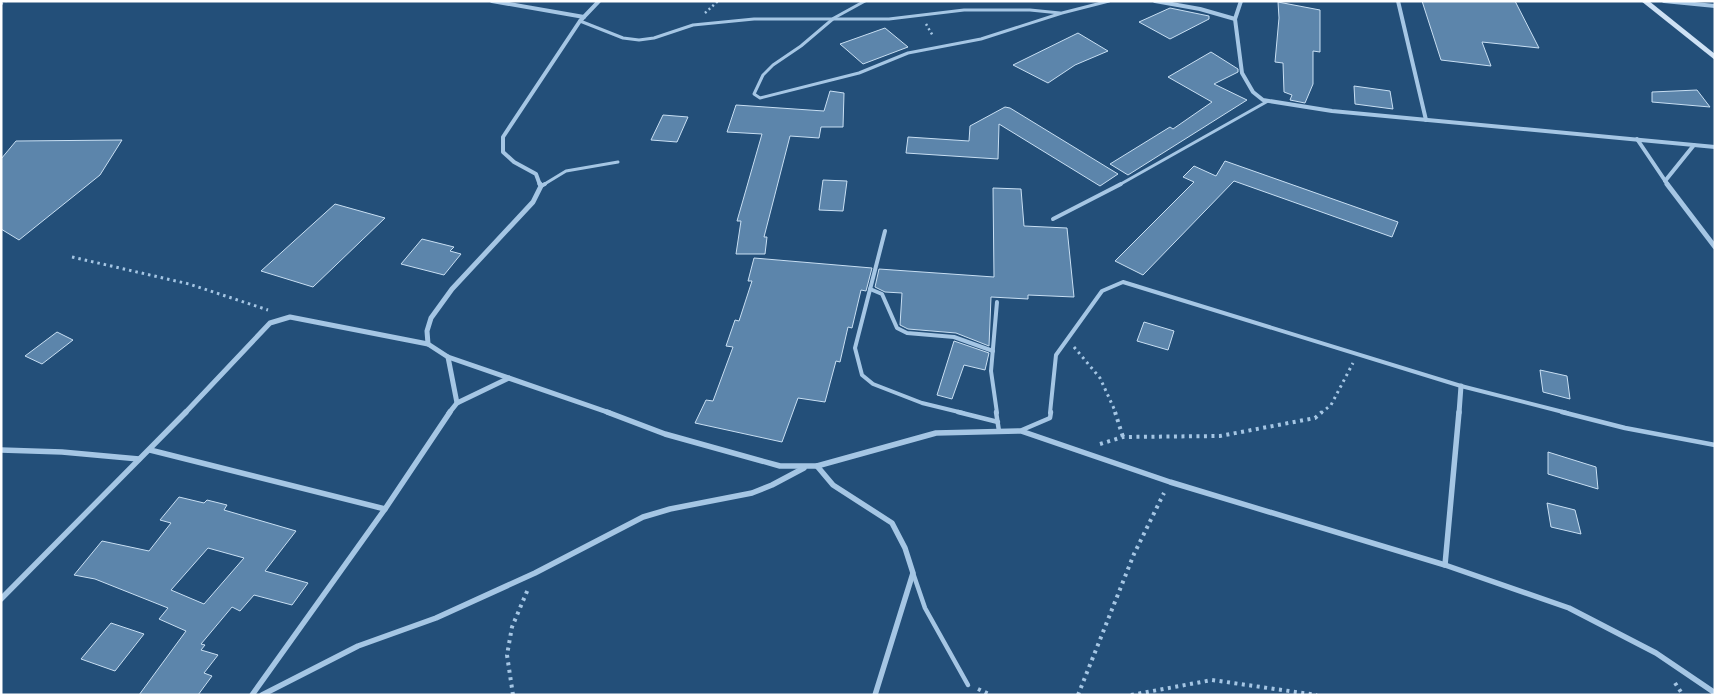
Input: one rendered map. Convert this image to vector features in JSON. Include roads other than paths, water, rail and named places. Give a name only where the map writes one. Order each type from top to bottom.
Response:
[{"type":"main road","points":[[1644,1],[1715,58]]},
{"type":"street","points":[[492,1],[582,19]]},
{"type":"street","points":[[428,344],[426,331],[431,318],[452,289],[533,202],[542,186],[536,174],[514,162],[503,152],[503,137],[582,19],[598,1]]},
{"type":"street","points":[[1156,1],[1200,9],[1235,19]]},
{"type":"street","points":[[1242,1],[1235,19],[1240,65],[1246,84],[1253,94],[1268,101],[1332,111],[1715,147]]},
{"type":"street","points":[[1398,1],[1426,120]]},
{"type":"street","points":[[1664,1],[1715,6]]},
{"type":"street","points":[[1637,139],[1665,181],[1715,247]]},
{"type":"street","points":[[1665,181],[1694,145]]},
{"type":"street","points":[[1,599],[150,450],[270,323],[290,318],[428,344],[448,357],[665,434],[780,466],[818,466],[936,433],[1021,431],[1170,482],[1445,565],[1569,608],[1656,653],[1715,693]]},
{"type":"street","points":[[448,357],[457,403]]},
{"type":"street","points":[[252,695],[385,509],[457,403],[509,378]]},
{"type":"street","points":[[1445,565],[1461,386]]},
{"type":"street","points":[[1,450],[62,452],[139,459]]},
{"type":"street","points":[[150,450],[385,509]]},
{"type":"street","points":[[818,466],[832,486],[892,523],[906,548],[913,573],[874,695]]},
{"type":"street","points":[[262,695],[358,646],[436,618],[535,573],[643,517],[660,511],[752,492],[772,485],[804,467]]},
{"type":"lane","points":[[865,1],[834,18],[801,46],[773,65],[763,75],[754,94],[760,98],[859,73],[908,53],[981,39],[1062,13],[1109,1]]},
{"type":"lane","points":[[582,19],[623,38],[639,40],[654,38],[693,25],[754,19],[889,18],[964,10],[1030,10],[1062,13]]},
{"type":"lane","points":[[1052,219],[1083,205],[1268,101]]},
{"type":"lane","points":[[542,186],[566,171],[618,162]]},
{"type":"lane","points":[[885,231],[856,348],[862,375],[873,384],[922,403],[998,422]]},
{"type":"lane","points":[[1021,431],[1050,418],[1056,356],[1102,291],[1124,282],[1357,356],[1461,386],[1625,428],[1715,445]]},
{"type":"lane","points":[[870,289],[882,294],[896,328],[907,333],[954,337],[993,351]]},
{"type":"lane","points":[[997,302],[991,371],[999,431]]},
{"type":"lane","points":[[913,573],[926,608],[968,685]]}]
